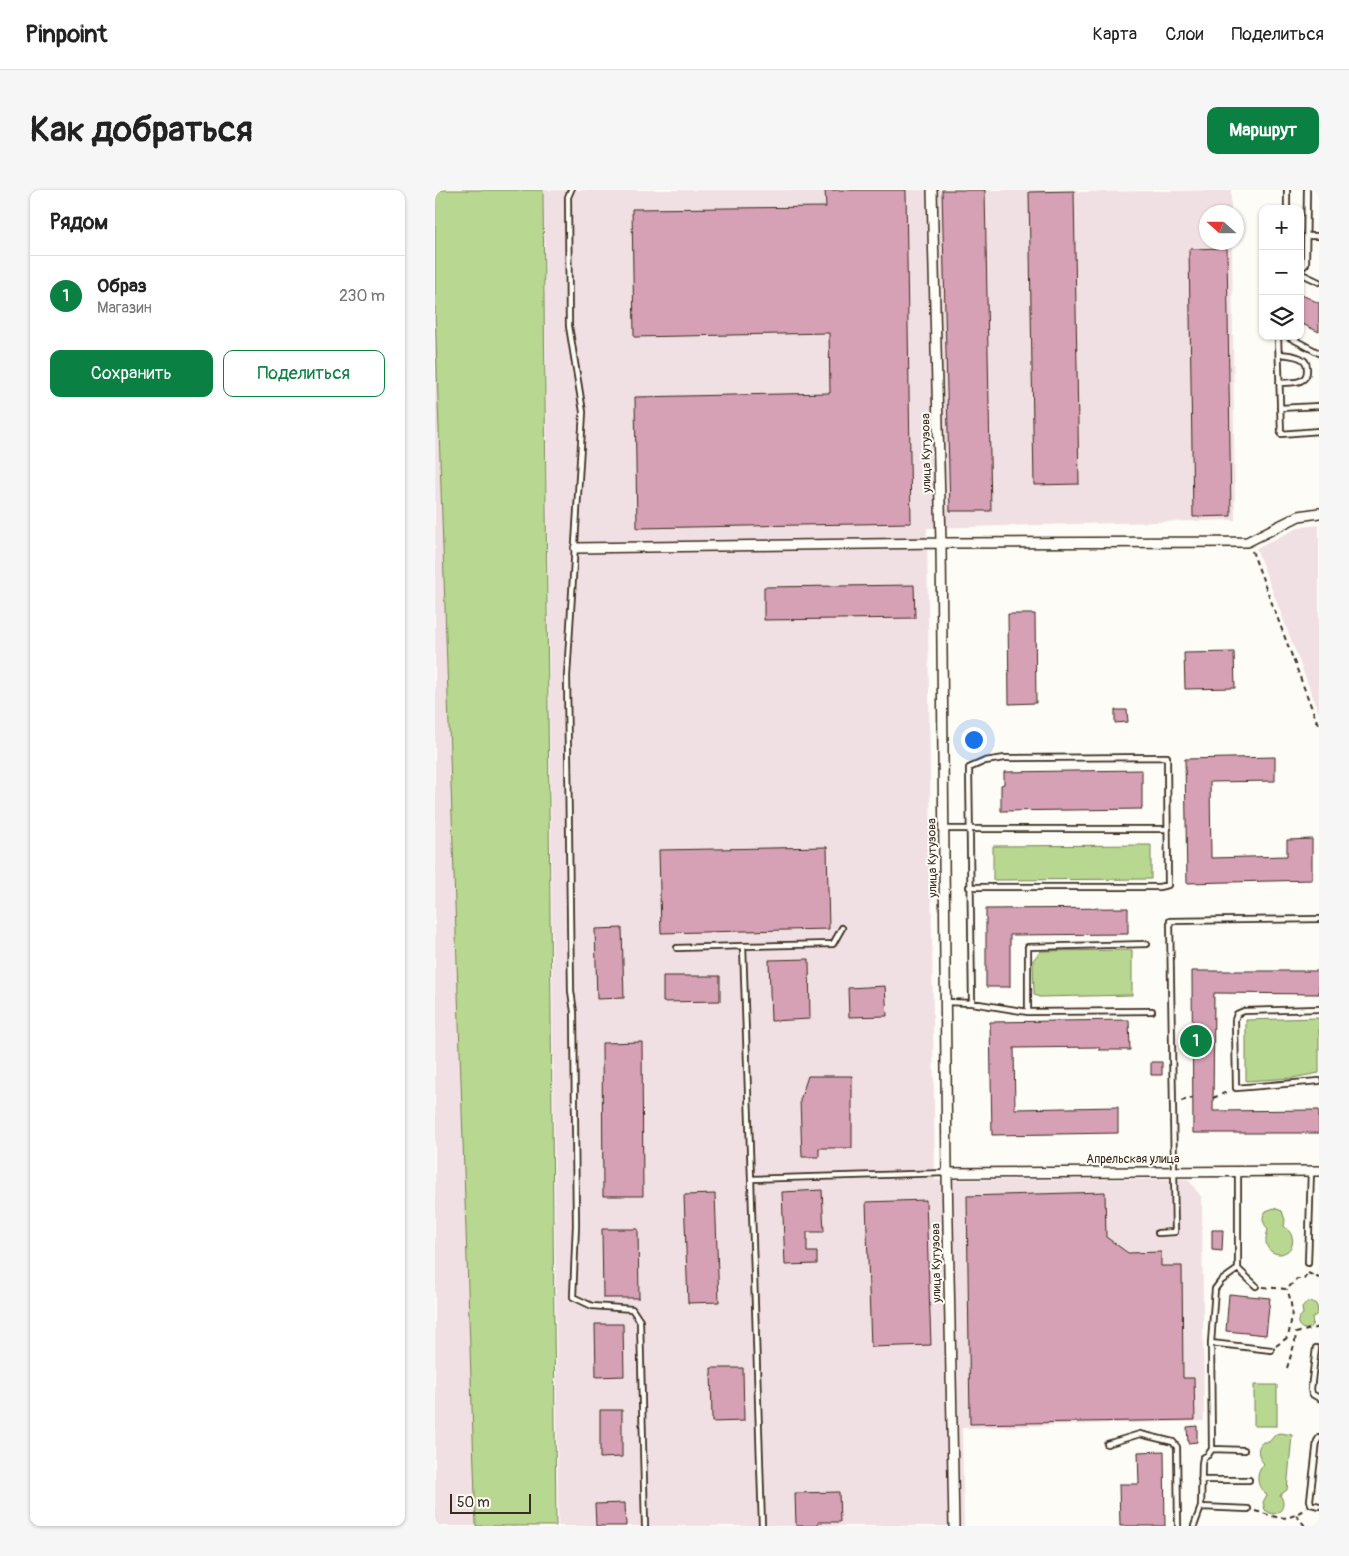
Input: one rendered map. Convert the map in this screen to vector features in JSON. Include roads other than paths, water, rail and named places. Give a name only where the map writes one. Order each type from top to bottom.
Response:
[{"type":"street","name":"улица Кутузова","points":[[932,190],[941,543],[947,1173],[954,1526]]},
{"type":"street","points":[[576,548],[941,543],[1247,542],[1299,516],[1319,513]]},
{"type":"street","name":"Апрельская улица","points":[[947,1173],[1315,1172]]},
{"type":"lane","points":[[571,190],[567,196],[569,326],[583,412],[567,676],[571,991],[574,1012],[576,1225],[573,1297],[592,1306],[632,1309],[640,1321],[645,1526]]},
{"type":"lane","points":[[1287,190],[1287,205]]},
{"type":"lane","points":[[1304,266],[1306,264],[1307,190]]},
{"type":"lane","points":[[1307,236],[1319,236]]},
{"type":"lane","points":[[1304,273],[1319,282]]},
{"type":"lane","points":[[1278,340],[1281,434],[1319,432]]},
{"type":"lane","points":[[1295,340],[1319,352]]},
{"type":"lane","points":[[1279,354],[1301,358],[1305,360],[1307,366],[1307,374],[1304,379],[1298,382],[1279,382]]},
{"type":"lane","points":[[1280,408],[1319,406]]},
{"type":"lane","points":[[969,887],[1159,887],[1168,885],[1167,757],[1005,758],[985,761],[969,768],[969,887],[972,1003]]},
{"type":"lane","points":[[944,829],[1168,829]]},
{"type":"lane","points":[[1158,1233],[1175,1232],[1170,921],[1319,919]]},
{"type":"lane","points":[[677,948],[833,944],[842,928]]},
{"type":"lane","points":[[1028,1012],[1029,947],[1147,944]]},
{"type":"lane","points":[[743,946],[761,1526]]},
{"type":"lane","points":[[946,1002],[972,1003],[1028,1012],[1152,1011]]},
{"type":"lane","points":[[1319,1009],[1244,1011],[1237,1014],[1235,1020],[1236,1088],[1319,1081]]},
{"type":"lane","points":[[1238,1172],[1238,1269],[1256,1286]]},
{"type":"lane","points":[[1308,1263],[1315,1172]]},
{"type":"lane","points":[[751,1179],[947,1173]]},
{"type":"lane","points":[[1194,1526],[1201,1507],[1203,1458],[1209,1455],[1212,1449],[1211,1343],[1215,1289],[1221,1281],[1238,1269]]},
{"type":"lane","points":[[1211,1343],[1271,1350]]},
{"type":"lane","points":[[1316,1348],[1311,1389],[1313,1394],[1319,1398]]},
{"type":"lane","points":[[1107,1444],[1140,1434],[1173,1442],[1177,1447],[1178,1526]]},
{"type":"lane","points":[[1319,1438],[1317,1441],[1310,1500],[1311,1504],[1319,1506]]},
{"type":"lane","points":[[1212,1449],[1244,1450]]},
{"type":"lane","points":[[1201,1480],[1249,1480]]},
{"type":"lane","points":[[1201,1507],[1248,1509]]},
{"type":"place","name":"Образ","points":[[1196,1041]]}]
